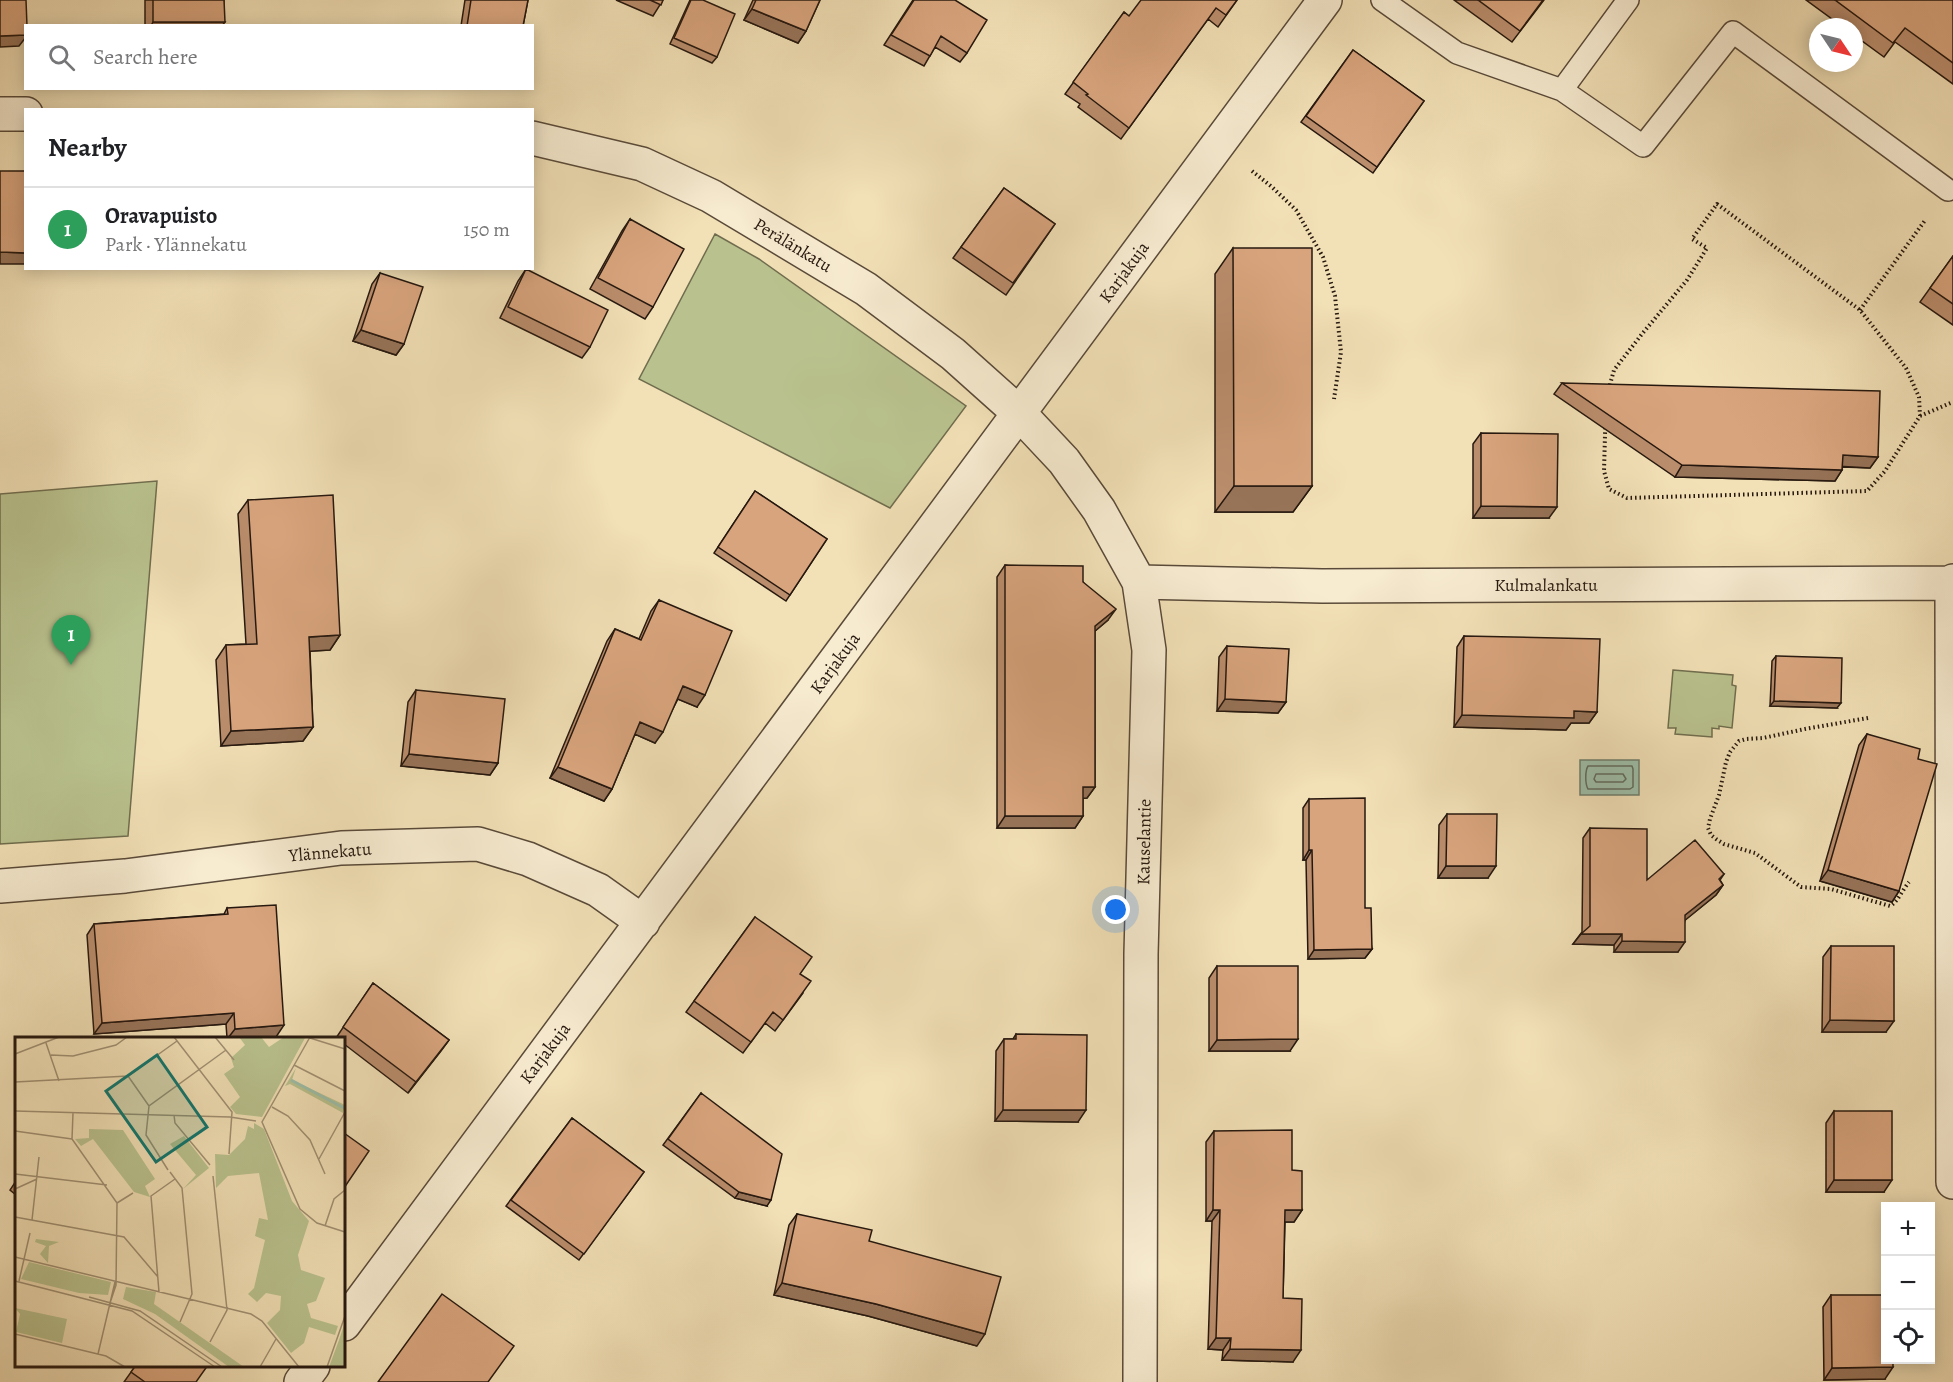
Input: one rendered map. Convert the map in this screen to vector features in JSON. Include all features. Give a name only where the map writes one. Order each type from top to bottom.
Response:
[{"type":"street","name":"Karjakuja","points":[[345,1323],[1325,0]]},
{"type":"street","points":[[0,114],[24,114]]},
{"type":"street","name":"Perälänkatu","points":[[534,138],[642,164],[711,196],[867,289],[954,354],[1019,413]]},
{"type":"street","name":"Kauselantie","points":[[1019,413],[1070,469],[1099,510],[1139,582],[1149,650],[1141,954],[1140,1382]]},
{"type":"street","name":"Kulmalankatu","points":[[1139,582],[1322,586],[1952,582]]},
{"type":"street","points":[[1952,582],[1953,1182]]},
{"type":"street","name":"Ylännekatu","points":[[0,886],[125,876],[341,849],[478,844],[528,859],[598,890],[644,922]]},
{"type":"street","points":[[301,1382],[312,1367]]},
{"type":"lane","points":[[1382,0],[1457,53],[1562,90],[1643,146],[1733,32],[1948,189]]},
{"type":"lane","points":[[1562,90],[1628,0]]},
{"type":"path","points":[[1246,166],[1296,210],[1323,257],[1335,296],[1341,352],[1334,399]]},
{"type":"path","points":[[1860,310],[1948,189]]},
{"type":"path","points":[[1920,416],[1918,397],[1906,368],[1860,310],[1717,204],[1692,238],[1707,248],[1687,280],[1614,370],[1606,399],[1604,471],[1609,489],[1627,498],[1867,491],[1885,471],[1920,416],[1953,402]]},
{"type":"path","points":[[1868,718],[1739,741],[1730,752],[1726,762],[1719,795],[1708,828],[1711,835],[1724,844],[1755,853],[1801,887],[1831,889],[1890,906],[1894,904],[1901,891],[1911,880],[1919,876],[1952,874]]},
{"type":"shaded area","points":[[715,234],[759,259],[966,406],[890,508],[639,379]]},
{"type":"shaded area","points":[[157,481],[128,836],[0,844],[0,494]]},
{"type":"shaded area","points":[[1673,670],[1733,675],[1732,685],[1736,686],[1732,728],[1719,726],[1719,729],[1712,728],[1712,737],[1675,734],[1676,728],[1668,728]]},
{"type":"water","points":[[1580,760],[1639,760],[1639,795],[1580,795]]},
{"type":"building","points":[[0,0],[26,0],[27,24],[24,24],[24,35],[0,36]]},
{"type":"building","points":[[153,0],[224,0],[225,22],[153,22]]},
{"type":"building","points":[[471,0],[528,0],[523,24],[467,24]]},
{"type":"building","points":[[650,0],[663,0],[661,5]]},
{"type":"building","points":[[691,0],[703,0],[735,14],[717,57],[674,38]]},
{"type":"building","points":[[756,0],[820,0],[806,31],[752,9]]},
{"type":"building","points":[[914,0],[955,0],[987,20],[967,53],[941,36],[930,56],[891,35]]},
{"type":"building","points":[[1141,0],[1237,0],[1226,15],[1216,8],[1129,128],[1073,82],[1124,12],[1129,16]]},
{"type":"building","points":[[1478,0],[1543,0],[1520,31]]},
{"type":"building","points":[[1835,0],[1953,0],[1953,63],[1905,28],[1893,43],[1863,21],[1863,18],[1859,18]]},
{"type":"building","points":[[1353,50],[1424,101],[1377,167],[1306,116]]},
{"type":"building","points":[[0,171],[24,171],[24,253],[0,252]]},
{"type":"building","points":[[1004,188],[1055,224],[1013,283],[961,247]]},
{"type":"building","points":[[630,219],[684,249],[653,307],[598,278]]},
{"type":"building","points":[[1233,248],[1312,248],[1312,486],[1234,486]]},
{"type":"building","points":[[1953,256],[1953,304],[1930,288]]},
{"type":"building","points":[[526,270],[528,270],[608,310],[590,347],[508,307]]},
{"type":"building","points":[[380,273],[423,287],[404,344],[361,330]]},
{"type":"building","points":[[1562,383],[1880,391],[1878,457],[1843,455],[1842,470],[1682,465]]},
{"type":"building","points":[[1481,433],[1558,434],[1557,507],[1481,506]]},
{"type":"building","points":[[755,491],[827,539],[790,595],[718,547]]},
{"type":"building","points":[[333,495],[340,635],[309,637],[313,727],[231,731],[226,645],[257,644],[248,500]]},
{"type":"building","points":[[1005,565],[1083,566],[1083,582],[1116,609],[1095,626],[1095,787],[1083,787],[1083,816],[1005,816]]},
{"type":"building","points":[[659,600],[732,631],[705,695],[683,686],[663,732],[640,722],[612,789],[558,767],[615,629],[641,640]]},
{"type":"building","points":[[1464,636],[1600,639],[1597,712],[1574,711],[1574,718],[1462,715]]},
{"type":"building","points":[[1227,646],[1289,649],[1286,702],[1225,699]]},
{"type":"building","points":[[1776,656],[1842,658],[1841,703],[1774,701]]},
{"type":"building","points":[[416,690],[505,699],[498,763],[409,754]]},
{"type":"building","points":[[1867,734],[1920,749],[1918,759],[1937,764],[1899,891],[1828,870]]},
{"type":"building","points":[[1365,798],[1365,908],[1371,908],[1372,949],[1314,950],[1309,799]]},
{"type":"building","points":[[1447,814],[1497,814],[1496,866],[1446,866]]},
{"type":"building","points":[[1590,828],[1647,829],[1647,880],[1695,840],[1724,874],[1719,879],[1723,885],[1685,915],[1685,942],[1622,941],[1622,934],[1581,934],[1590,926]]},
{"type":"building","points":[[276,905],[284,1025],[235,1029],[234,1013],[102,1023],[94,924],[228,914],[227,908]]},
{"type":"building","points":[[755,917],[812,957],[800,974],[811,981],[783,1020],[773,1012],[751,1042],[694,1001]]},
{"type":"building","points":[[1831,946],[1894,946],[1894,1021],[1830,1020]]},
{"type":"building","points":[[1217,966],[1298,966],[1298,1039],[1217,1040]]},
{"type":"building","points":[[373,983],[449,1040],[416,1082],[343,1027]]},
{"type":"building","points":[[1016,1034],[1087,1035],[1086,1110],[1003,1110],[1004,1039],[1016,1039]]},
{"type":"building","points":[[701,1093],[782,1154],[771,1200],[739,1192],[668,1139]]},
{"type":"building","points":[[1834,1111],[1892,1111],[1892,1180],[1834,1180]]},
{"type":"building","points":[[572,1118],[644,1172],[584,1254],[511,1200]]},
{"type":"building","points":[[1292,1130],[1292,1170],[1302,1171],[1302,1210],[1285,1210],[1283,1298],[1302,1299],[1301,1350],[1230,1349],[1231,1338],[1216,1338],[1220,1210],[1213,1210],[1214,1131]]},
{"type":"building","points":[[345,1134],[369,1151],[345,1187]]},
{"type":"building","points":[[797,1214],[872,1230],[869,1241],[1001,1277],[985,1334],[876,1304],[782,1283]]},
{"type":"building","points":[[442,1294],[514,1346],[488,1382],[378,1382]]},
{"type":"building","points":[[1831,1295],[1881,1295],[1881,1364],[1893,1364],[1893,1367],[1832,1368]]},
{"type":"building","points":[[135,1367],[207,1367],[196,1382],[145,1382],[131,1372]]},
{"type":"place","name":"Oravapuisto","points":[[71,665]]}]
